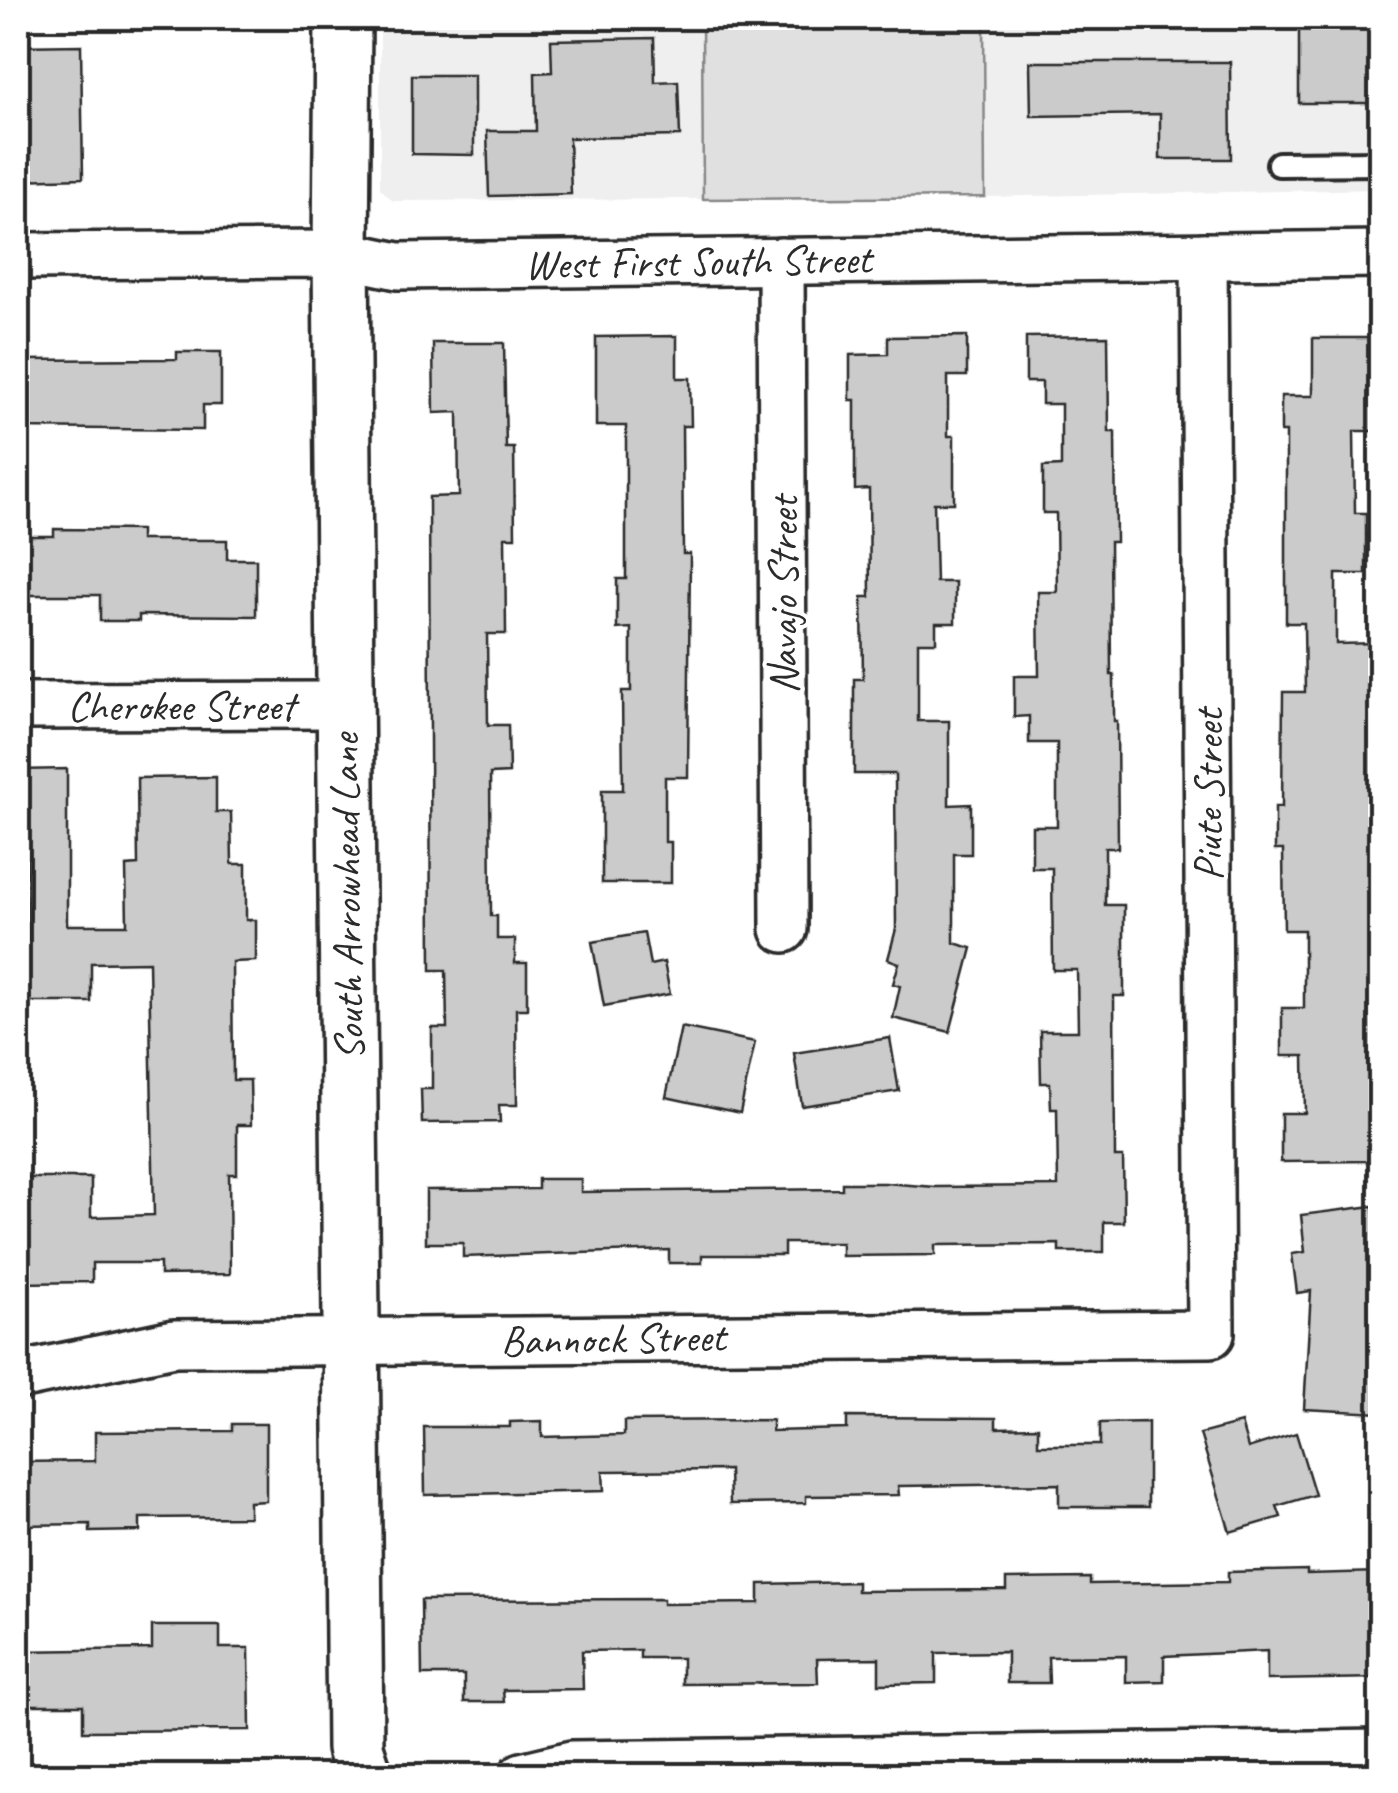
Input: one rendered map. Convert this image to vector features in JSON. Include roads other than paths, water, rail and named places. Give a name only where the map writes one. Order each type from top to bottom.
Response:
[{"type":"street","name":"South Arrowhead Lane","points":[[343,18],[340,254],[355,1748],[364,1776]]},
{"type":"street","name":"West First South Street","points":[[18,256],[340,254],[398,266],[1380,254]]},
{"type":"street","name":"Piute Street","points":[[1204,256],[1211,1334]]},
{"type":"street","name":"Navajo Street","points":[[781,261],[784,929]]},
{"type":"street","name":"Cherokee Street","points":[[18,706],[345,705]]},
{"type":"street","name":"Bannock Street","points":[[18,1376],[174,1343],[1211,1334]]},
{"type":"street","points":[[522,1776],[572,1764],[1260,1765],[1380,1752]]},
{"type":"lane","points":[[1279,164],[1380,163]]}]
